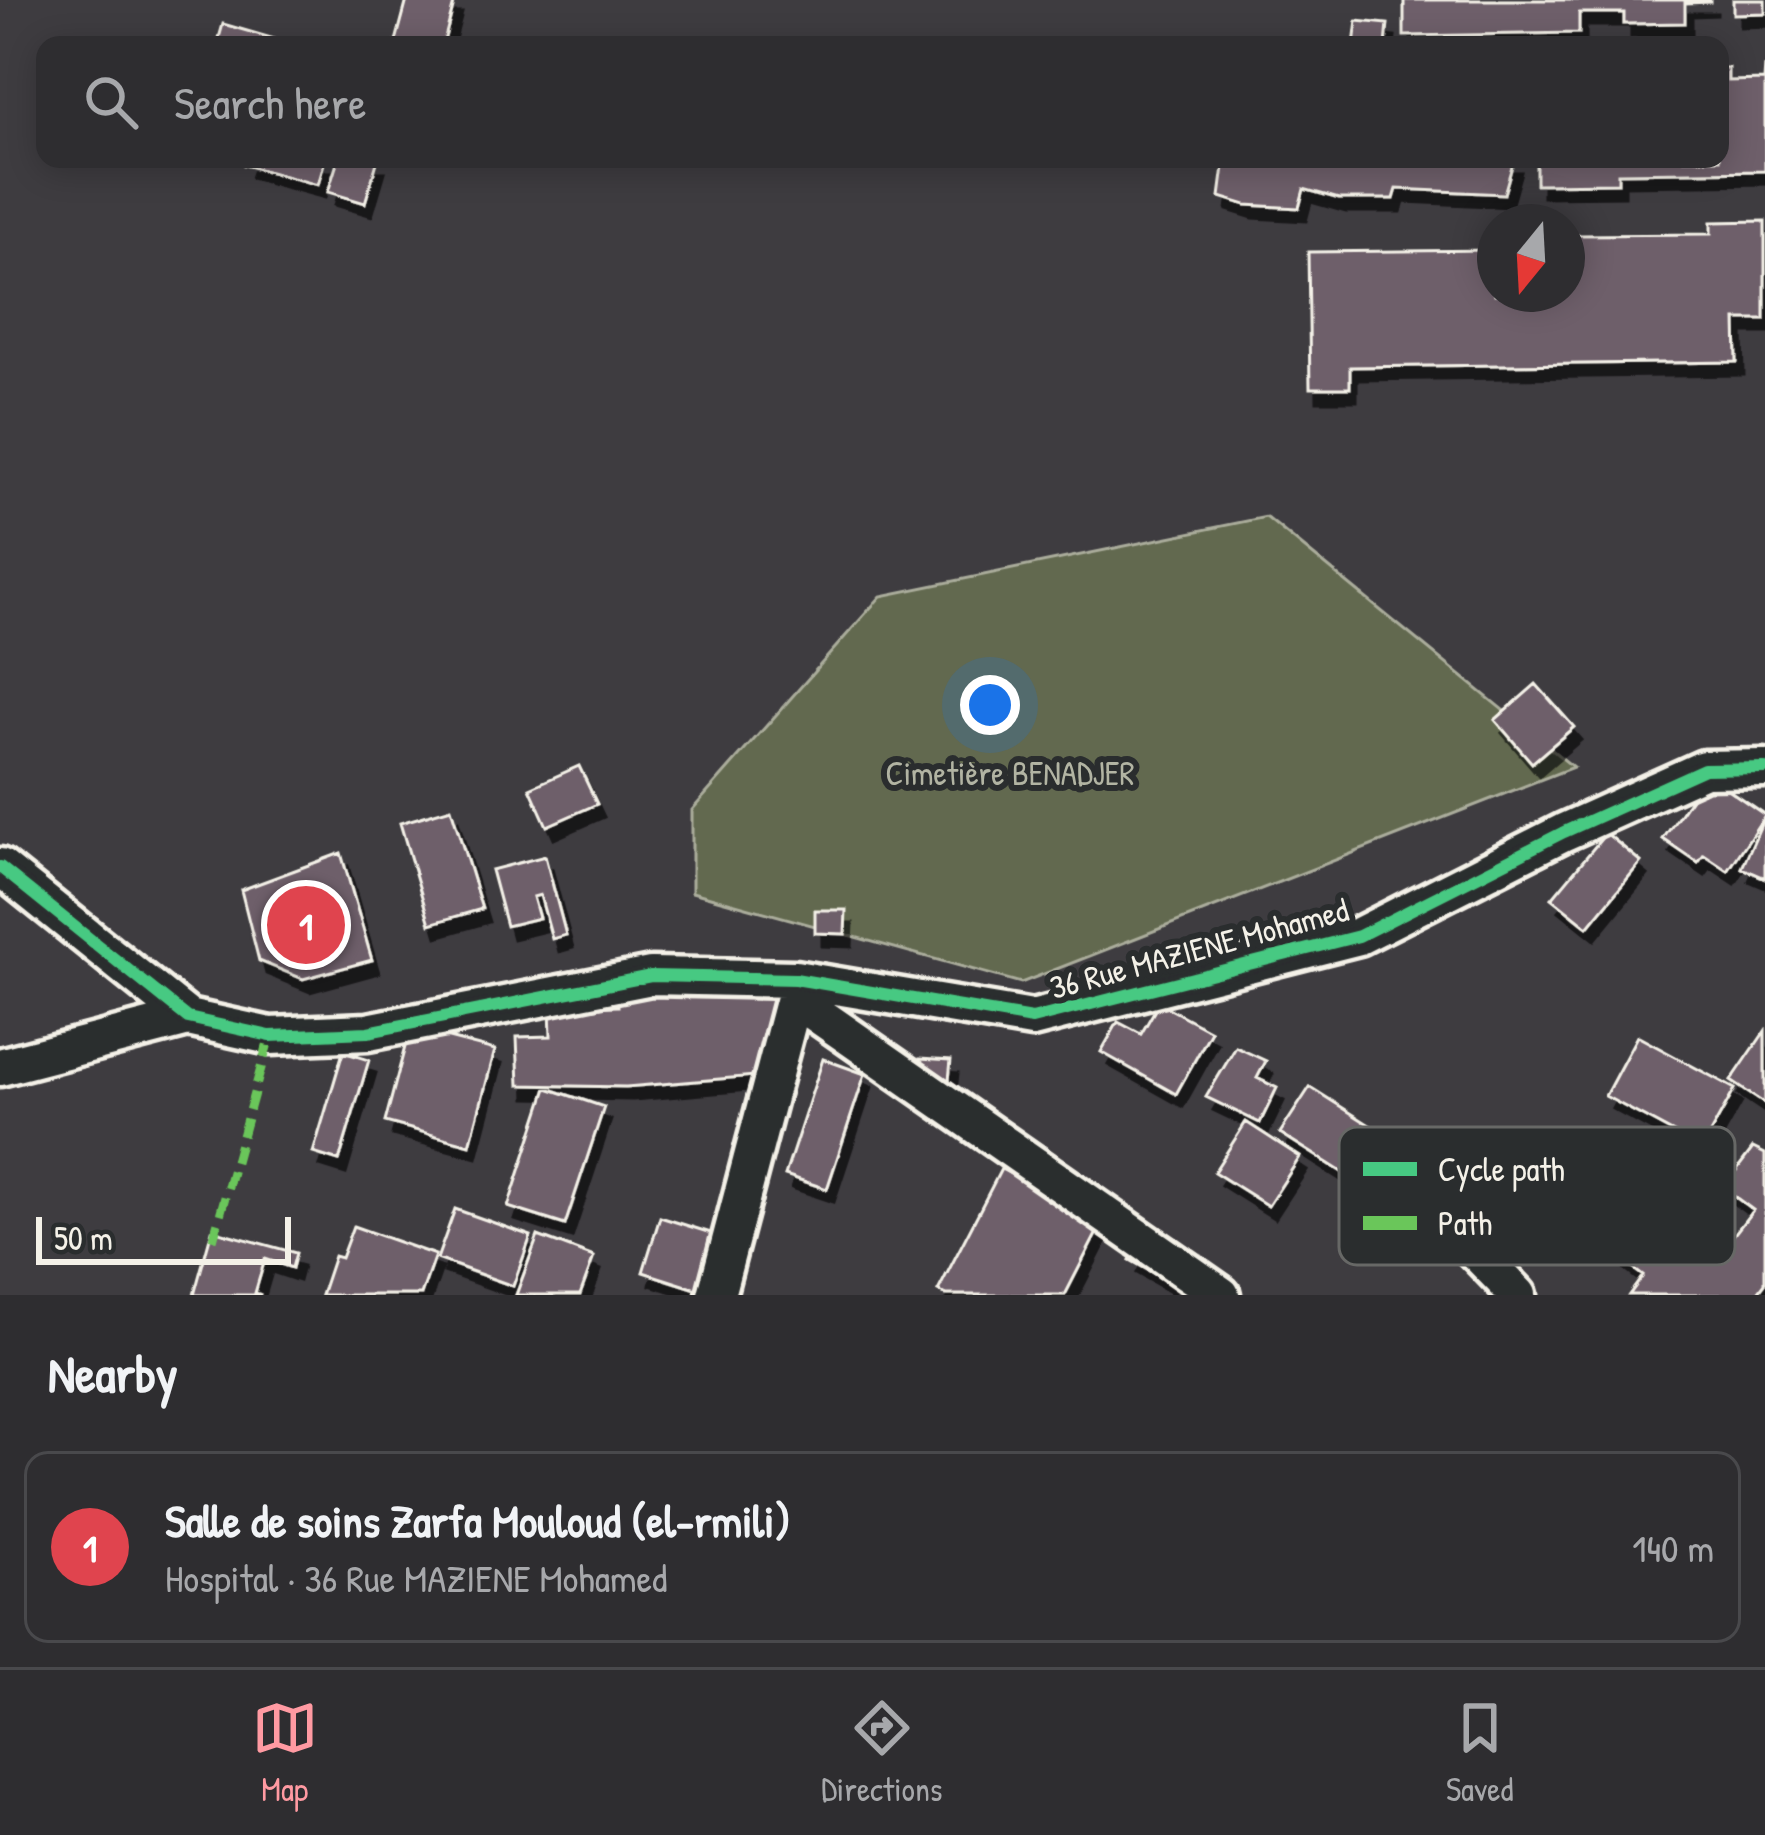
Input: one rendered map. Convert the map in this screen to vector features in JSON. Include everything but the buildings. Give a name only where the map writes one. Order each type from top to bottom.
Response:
[{"type":"street","name":"36 Rue MAZIENE Mohamed","points":[[188,1018],[270,1036],[368,1033],[650,976],[794,988],[1032,1019],[1359,936],[1564,832],[1704,769],[1765,768]]},
{"type":"street","points":[[0,867],[188,1018]]},
{"type":"street","points":[[716,1295],[794,988],[1217,1294]]},
{"type":"street","points":[[0,1067],[188,1018]]},
{"type":"street","points":[[1489,1265],[1518,1295]]},
{"type":"green space","name":"Cimetière BENADJER","points":[[1266,517],[1573,767],[1021,983],[692,892],[692,810],[881,596]]},
{"type":"marked path","points":[[213,1240],[270,1036]]},
{"type":"cycle path","points":[[0,867],[188,1018],[270,1036],[368,1032],[651,976],[795,979],[1032,1019],[1359,936],[1564,832],[1704,769],[1765,768]]},
{"type":"place","name":"Salle de soins Zarfa Mouloud (el-rmili)","points":[[306,925]]}]
